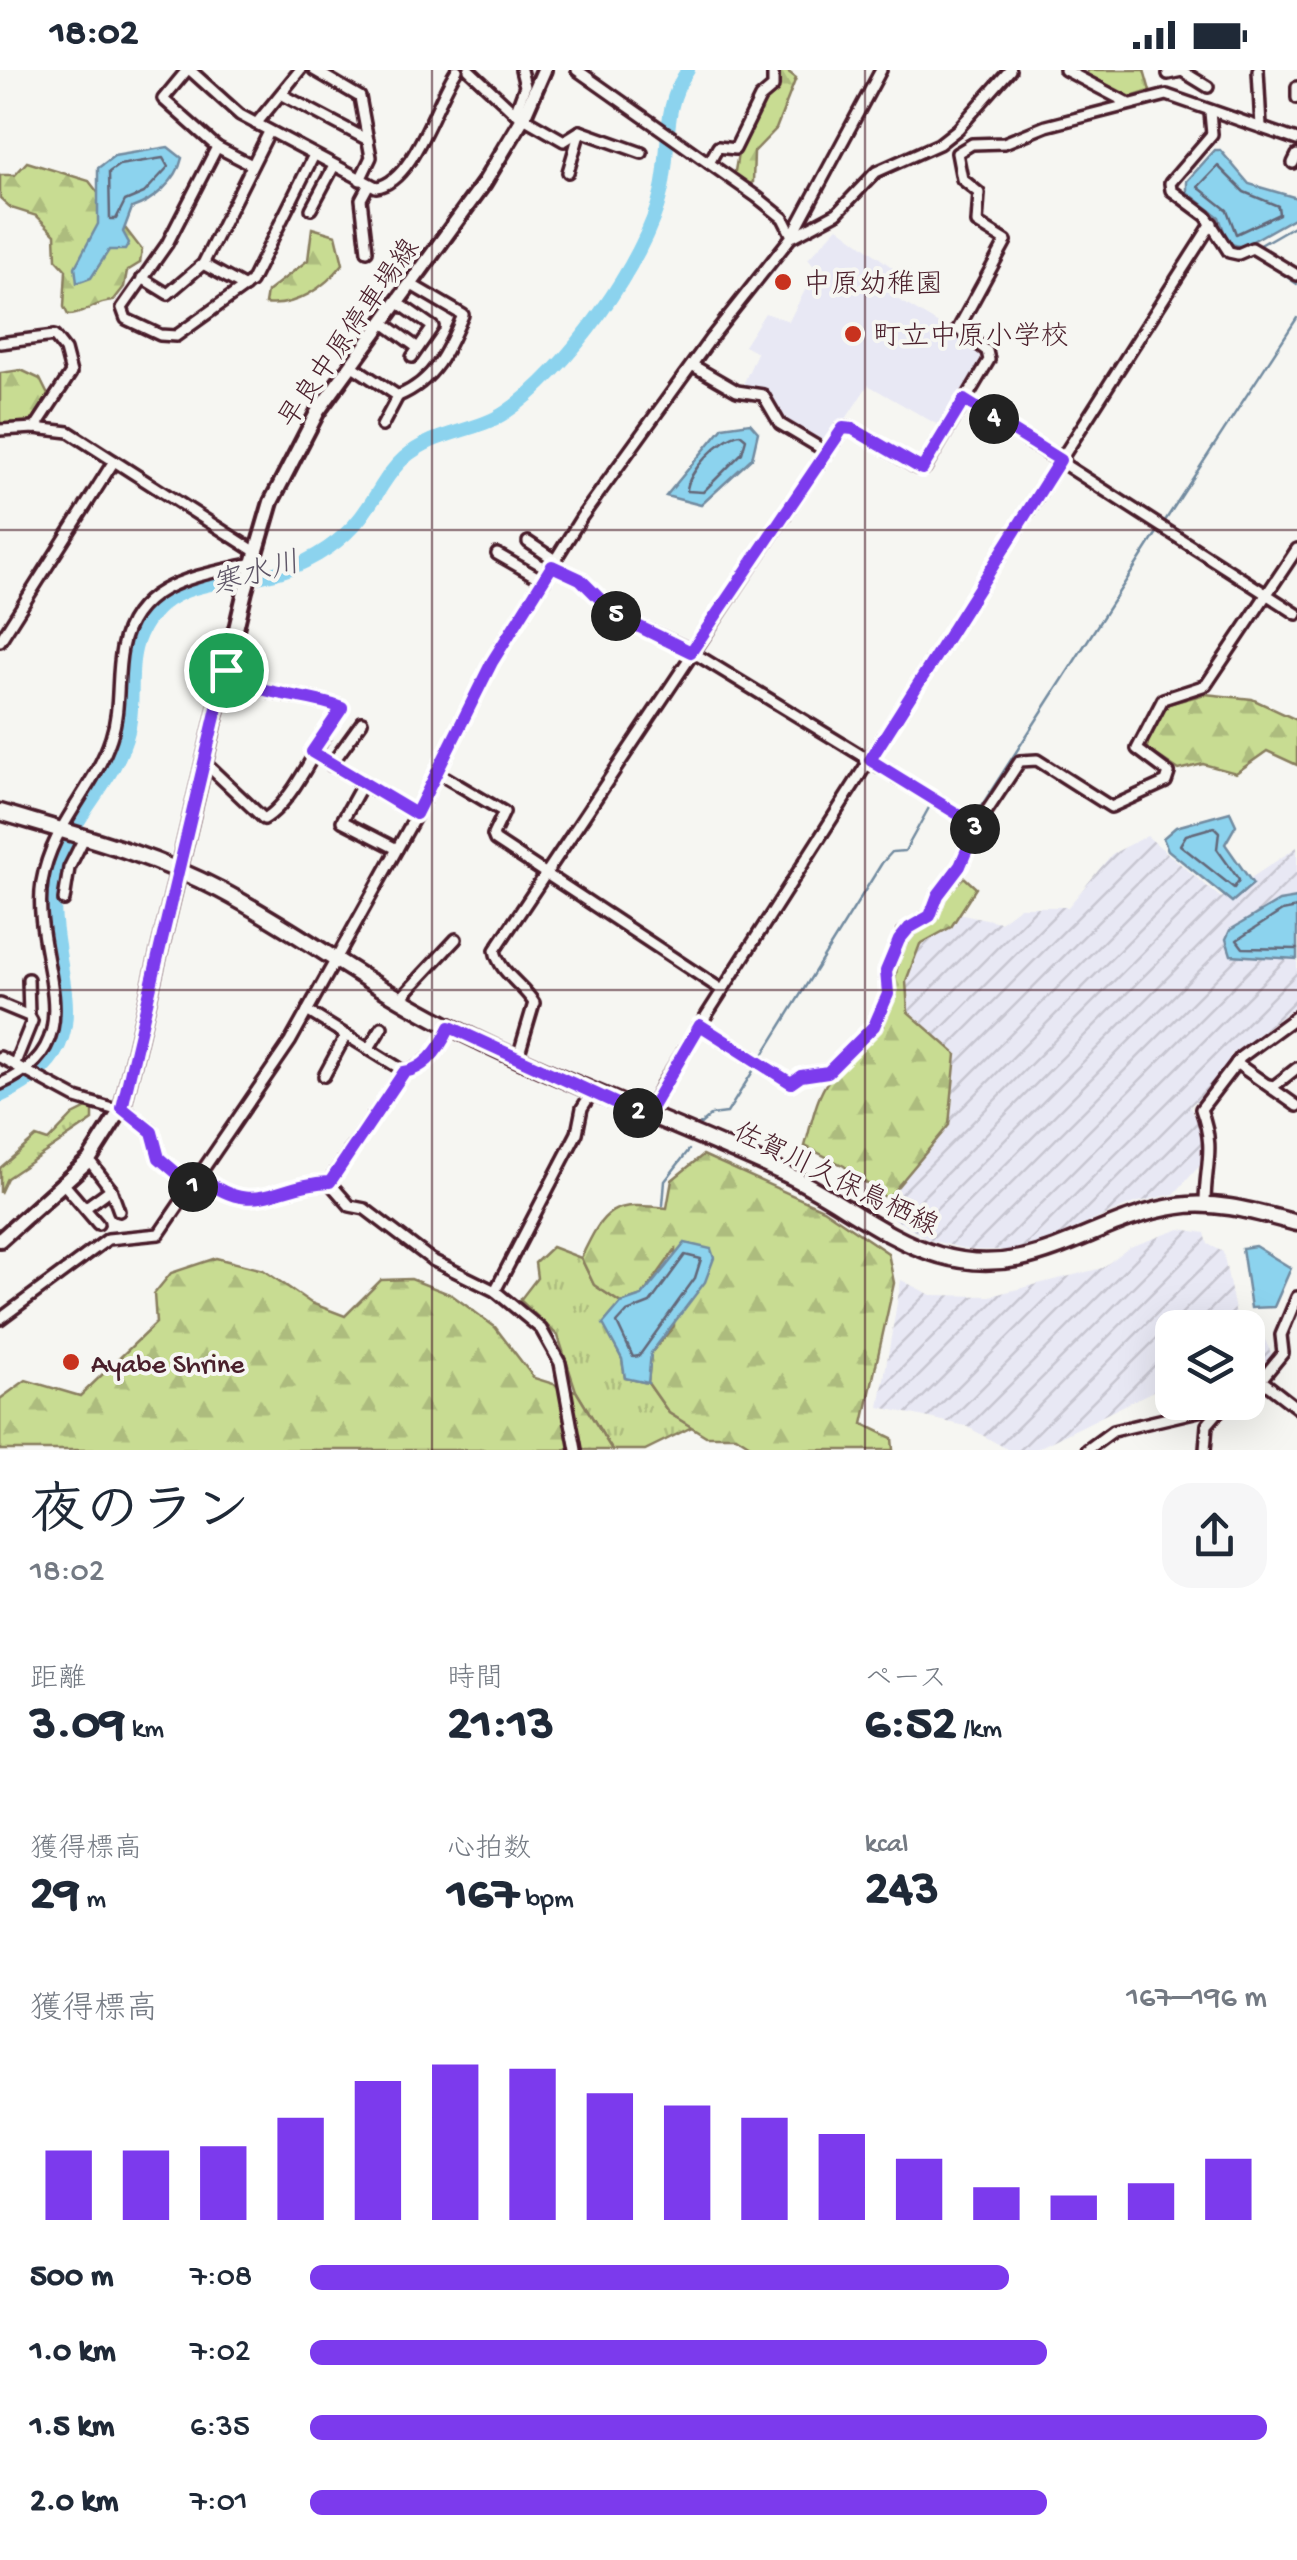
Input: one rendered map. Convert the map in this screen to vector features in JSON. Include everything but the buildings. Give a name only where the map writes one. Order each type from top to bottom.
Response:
[{"type":"main road","name":"早良中原停車場線","points":[[0,1240],[89,1160],[122,1108],[245,591],[291,456],[351,365],[484,183],[544,70]]},
{"type":"main road","name":"佐賀川久保鳥栖線","points":[[0,812],[178,870],[236,899],[399,1000],[450,1027],[591,1094],[790,1176],[939,1255],[981,1262],[1047,1254],[1140,1216],[1206,1204],[1297,1222]]},
{"type":"street","points":[[252,165],[216,147],[163,99],[188,70],[269,132],[365,182],[388,184],[425,138],[456,70]]},
{"type":"street","points":[[256,124],[300,70]]},
{"type":"street","points":[[314,70],[360,96],[371,157],[361,199],[367,251]]},
{"type":"street","points":[[469,70],[519,115],[564,141],[580,132],[642,153]]},
{"type":"street","points":[[519,115],[523,102],[521,70]]},
{"type":"street","points":[[578,70],[783,218],[792,236]]},
{"type":"street","points":[[709,163],[718,147],[735,149],[760,98],[773,87],[773,70]]},
{"type":"street","points":[[0,1320],[108,1239],[159,1234],[193,1187],[306,1011],[438,774],[492,662],[581,518],[792,236],[881,70]]},
{"type":"street","points":[[792,236],[837,212],[876,172],[947,138],[1010,70]]},
{"type":"street","points":[[1066,70],[1128,103]]},
{"type":"street","points":[[1258,70],[1262,128]]},
{"type":"street","points":[[1166,95],[1172,83],[1168,72],[1182,71],[1208,87]]},
{"type":"street","points":[[1297,87],[1297,98]]},
{"type":"street","points":[[281,94],[368,140]]},
{"type":"street","points":[[518,1057],[534,1004],[525,988],[501,968],[495,950],[691,652],[848,427],[917,468],[925,468],[990,356],[960,332],[959,324],[1006,242],[974,219],[979,194],[962,179],[957,154],[972,144],[1004,143],[1046,126],[1122,110],[1128,103],[1166,95],[1297,140]]},
{"type":"street","points":[[1210,112],[1212,134],[1170,183],[1176,195],[1212,223],[1229,252],[1256,249],[1297,275]]},
{"type":"street","points":[[142,278],[168,294],[203,264],[269,132]]},
{"type":"street","points":[[568,172],[580,132]]},
{"type":"street","points":[[216,147],[167,244],[121,312],[126,319],[166,337],[182,334],[245,287],[314,155]]},
{"type":"street","points":[[311,209],[334,166]]},
{"type":"street","points":[[646,1117],[722,990],[1212,223]]},
{"type":"street","points":[[203,264],[245,287]]},
{"type":"street","points":[[382,426],[398,396],[422,386],[450,344],[463,315],[410,284]]},
{"type":"street","points":[[382,322],[415,353],[433,328],[397,302]]},
{"type":"street","points":[[0,343],[54,336],[65,350],[70,372],[35,428]]},
{"type":"street","points":[[351,365],[398,396]]},
{"type":"street","points":[[692,365],[738,391],[763,395],[780,424],[827,452]]},
{"type":"street","points":[[964,400],[1297,614]]},
{"type":"street","points":[[0,430],[35,428],[69,432],[254,557]]},
{"type":"street","points":[[0,641],[114,461]]},
{"type":"street","points":[[528,542],[580,579],[617,616],[691,652],[972,823]]},
{"type":"street","points":[[700,1025],[791,1083],[801,1076],[822,1074],[874,1026],[888,994],[886,971],[899,940],[909,928],[930,916],[938,895],[960,866],[972,823],[1025,757],[1038,760],[1111,807],[1166,782],[1166,770],[1137,750],[1141,736],[1163,699],[1206,685],[1297,549]]},
{"type":"street","points":[[497,554],[544,581]]},
{"type":"street","points":[[0,1084],[27,1070],[45,1050],[55,1023],[42,882],[59,830],[107,752],[118,716],[122,647],[133,619],[165,588],[254,557]]},
{"type":"street","points":[[204,762],[220,772],[264,819],[292,794],[312,752],[342,708],[310,696],[278,696],[246,687],[226,670]]},
{"type":"street","points":[[331,765],[362,722]]},
{"type":"street","points":[[312,752],[416,814]]},
{"type":"street","points":[[438,774],[504,812],[493,835],[495,840],[722,990]]},
{"type":"street","points":[[362,785],[342,821],[397,848]]},
{"type":"street","points":[[64,900],[69,868],[84,838]]},
{"type":"street","points":[[399,1000],[456,938]]},
{"type":"street","points":[[14,1063],[32,1022],[28,978]]},
{"type":"street","points":[[0,1004],[29,1016]]},
{"type":"street","points":[[306,1011],[404,1072],[415,1070],[431,1057],[450,1027]]},
{"type":"street","points":[[1206,1204],[1205,1173],[1212,1156],[1201,1109],[1236,1063],[1297,1016]]},
{"type":"street","points":[[369,1048],[382,1026]]},
{"type":"street","points":[[324,1076],[346,1035]]},
{"type":"street","points":[[0,1057],[76,1098],[122,1108],[152,1132],[159,1158],[193,1187]]},
{"type":"street","points":[[1236,1063],[1297,1106]]},
{"type":"street","points":[[1268,1086],[1297,1068]]},
{"type":"street","points":[[330,1182],[404,1072]]},
{"type":"street","points":[[494,1291],[578,1133],[578,1119],[591,1094]]},
{"type":"street","points":[[89,1160],[111,1189],[120,1211]]},
{"type":"street","points":[[200,1176],[220,1192],[249,1200],[277,1196],[309,1182],[330,1182]]},
{"type":"street","points":[[62,1182],[98,1224]]},
{"type":"street","points":[[330,1182],[350,1206],[366,1209],[412,1248],[494,1291],[526,1314],[556,1352],[576,1450]]},
{"type":"street","points":[[85,1208],[111,1189]]},
{"type":"street","points":[[1265,1376],[1283,1352],[1281,1335],[1297,1297]]},
{"type":"street","points":[[1265,1382],[1297,1408]]},
{"type":"street","points":[[1087,1450],[1113,1431],[1159,1420]]},
{"type":"street","points":[[1205,1450],[1207,1425],[1211,1420]]},
{"type":"shaded area","name":"町立中原小学校","points":[[838,227],[897,271],[889,294],[985,352],[987,361],[945,429],[868,385],[827,448],[783,422],[765,390],[742,387],[757,353],[744,346],[765,313],[789,321],[816,269],[808,259]]},
{"type":"shaded area","points":[[1147,836],[1221,898],[1297,847],[1297,1005],[1232,1054],[1215,1084],[1190,1106],[1206,1140],[1205,1160],[1174,1194],[1134,1203],[1025,1250],[970,1250],[929,1240],[882,1211],[887,1199],[949,1125],[956,1054],[908,1012],[906,981],[920,943],[951,927],[958,913],[1000,922],[1020,907],[1068,907],[1112,854]]},
{"type":"shaded area","points":[[1180,1229],[1205,1233],[1208,1244],[1223,1252],[1235,1310],[1155,1310],[1155,1390],[1034,1450],[1009,1450],[966,1426],[879,1407],[901,1280],[931,1295],[990,1296],[1102,1268],[1130,1247]]},
{"type":"shaded area","points":[[1265,1340],[1273,1357],[1265,1362]]},
{"type":"green space","points":[[777,70],[786,70],[796,78],[776,129],[754,152],[753,182],[746,186],[734,177],[739,148]]},
{"type":"green space","points":[[1088,70],[1144,70],[1150,91],[1128,98],[1086,77]]},
{"type":"green space","points":[[27,162],[89,181],[142,250],[140,263],[127,271],[124,287],[113,301],[68,315],[64,307],[66,270],[56,259],[55,234],[37,216],[11,208],[0,198],[0,175],[15,175]]},
{"type":"green space","points":[[312,228],[336,235],[343,264],[308,294],[287,303],[265,304],[267,292],[308,260]]},
{"type":"green space","points":[[21,370],[40,379],[48,395],[32,421],[0,424],[0,373]]},
{"type":"green space","points":[[1205,694],[1252,699],[1297,720],[1297,765],[1267,751],[1236,773],[1203,764],[1179,770],[1149,750],[1146,741],[1168,704]]},
{"type":"green space","points":[[964,877],[976,888],[951,927],[920,944],[906,981],[908,1012],[956,1054],[949,1125],[887,1199],[844,1166],[805,1146],[824,1087],[882,1023],[908,942],[937,919],[947,894]]},
{"type":"green space","points":[[93,1105],[93,1120],[7,1178],[0,1193],[0,1168],[36,1137],[48,1141],[73,1115]]},
{"type":"green space","points":[[703,1155],[823,1209],[888,1253],[894,1283],[863,1424],[892,1438],[893,1450],[758,1450],[736,1436],[706,1436],[669,1413],[648,1383],[651,1353],[674,1326],[675,1250],[642,1296],[621,1303],[594,1285],[581,1258],[597,1228],[612,1212],[633,1206],[667,1208],[672,1180]]},
{"type":"green space","points":[[552,1247],[581,1258],[594,1285],[621,1303],[604,1324],[622,1359],[625,1378],[648,1383],[669,1413],[692,1427],[645,1450],[612,1450],[576,1391],[558,1336],[520,1300],[537,1278],[535,1263]]},
{"type":"green space","points":[[216,1258],[263,1270],[311,1303],[345,1316],[381,1280],[411,1279],[452,1295],[495,1327],[534,1378],[576,1391],[612,1450],[0,1450],[0,1399],[26,1380],[80,1396],[156,1323],[154,1294],[171,1273]]},
{"type":"water","points":[[168,147],[182,158],[179,166],[163,189],[132,208],[123,232],[129,243],[125,250],[109,250],[91,278],[77,283],[75,267],[98,224],[98,168],[114,156]]},
{"type":"water","points":[[1215,150],[1220,150],[1249,184],[1297,198],[1297,216],[1242,247],[1228,243],[1219,217],[1187,192],[1187,181]]},
{"type":"water","points":[[750,423],[758,432],[752,458],[701,505],[666,496],[723,427]]},
{"type":"water","points":[[1230,812],[1236,825],[1225,844],[1253,884],[1232,902],[1168,850],[1163,838],[1176,827]]},
{"type":"water","points":[[1297,898],[1297,959],[1231,955],[1226,939],[1230,930],[1279,901]]},
{"type":"water","points":[[685,1243],[711,1249],[714,1258],[705,1282],[651,1353],[648,1383],[625,1378],[622,1359],[603,1324],[621,1303],[642,1296]]},
{"type":"water","points":[[1255,1246],[1291,1268],[1274,1307],[1251,1308],[1242,1248]]},
{"type":"waterway","name":"寒水川","points":[[0,1096],[35,1075],[56,1052],[65,1026],[66,999],[54,907],[57,872],[70,835],[122,750],[130,719],[136,646],[153,613],[188,590],[273,574],[315,556],[353,526],[404,458],[429,442],[506,412],[553,371],[600,313],[639,250],[661,193],[670,114],[688,70]]},
{"type":"waterway","points":[[1257,247],[1297,224]]},
{"type":"waterway","points":[[1253,254],[1297,284]]},
{"type":"waterway","points":[[1163,524],[1297,318]]},
{"type":"waterway","points":[[973,819],[1158,531]]},
{"type":"waterway","points":[[697,1127],[711,1115],[727,1113],[882,863],[892,852],[905,851],[931,804],[969,826]]},
{"type":"waterway","points":[[663,1205],[665,1181],[689,1150]]},
{"type":"place","name":"中原幼稚園","points":[[783,282]]},
{"type":"place","name":"町立中原小学校","points":[[853,334]]},
{"type":"place","name":"Ayabe Shrine","points":[[71,1362]]},
{"type":"route","points":[[964,400],[1060,460],[870,760],[977,826],[960,866],[938,895],[930,916],[909,928],[899,940],[896,956],[886,971],[888,994],[874,1026],[828,1072],[801,1076],[795,1082],[700,1025],[646,1117],[450,1027],[431,1057],[415,1070],[404,1072],[330,1182],[309,1182],[277,1196],[249,1200],[230,1197],[200,1176],[193,1187],[159,1158],[152,1132],[122,1108],[226,670],[246,687],[278,696],[310,696],[342,708],[312,752],[416,814],[492,662],[552,566],[586,583],[617,616],[691,652],[843,428],[853,429],[922,469],[964,400]]}]
